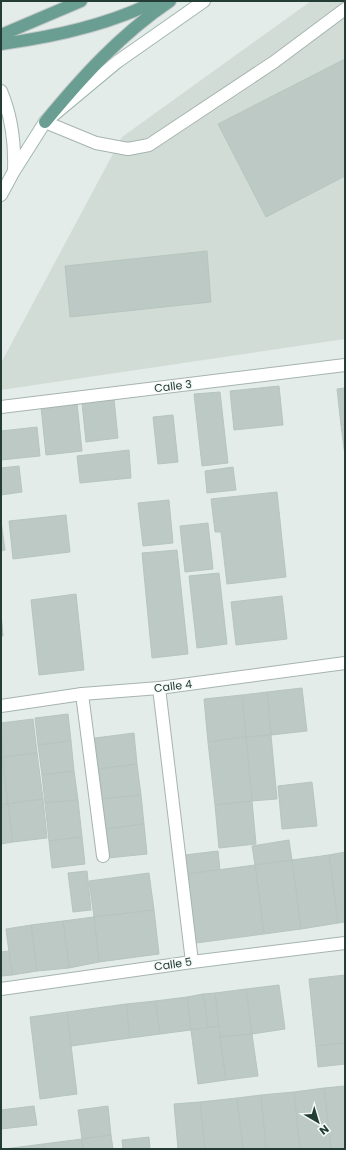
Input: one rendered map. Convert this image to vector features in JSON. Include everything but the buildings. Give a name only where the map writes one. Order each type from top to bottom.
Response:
[{"type":"main road","points":[[1,35],[81,1]]},
{"type":"main road","points":[[1,44],[31,40],[91,26],[156,1]]},
{"type":"main road","points":[[45,122],[80,80],[118,42],[170,1]]},
{"type":"street","points":[[1,195],[14,171],[45,122],[117,62],[204,1]]},
{"type":"street","points":[[45,122],[96,143],[128,149],[149,145],[274,62],[345,9]]},
{"type":"street","points":[[1,91],[11,120],[14,137],[14,171]]},
{"type":"street","name":"Calle 3","points":[[1,407],[345,365]]},
{"type":"street","name":"Calle 4","points":[[1,706],[82,694],[159,688],[345,662]]},
{"type":"street","points":[[159,688],[192,962]]},
{"type":"street","points":[[82,694],[103,856]]},
{"type":"street","name":"Calle 5","points":[[1,989],[192,962],[345,943]]},
{"type":"shaded area","points":[[311,1],[345,1],[345,339],[1,390],[1,363],[122,137]]}]
